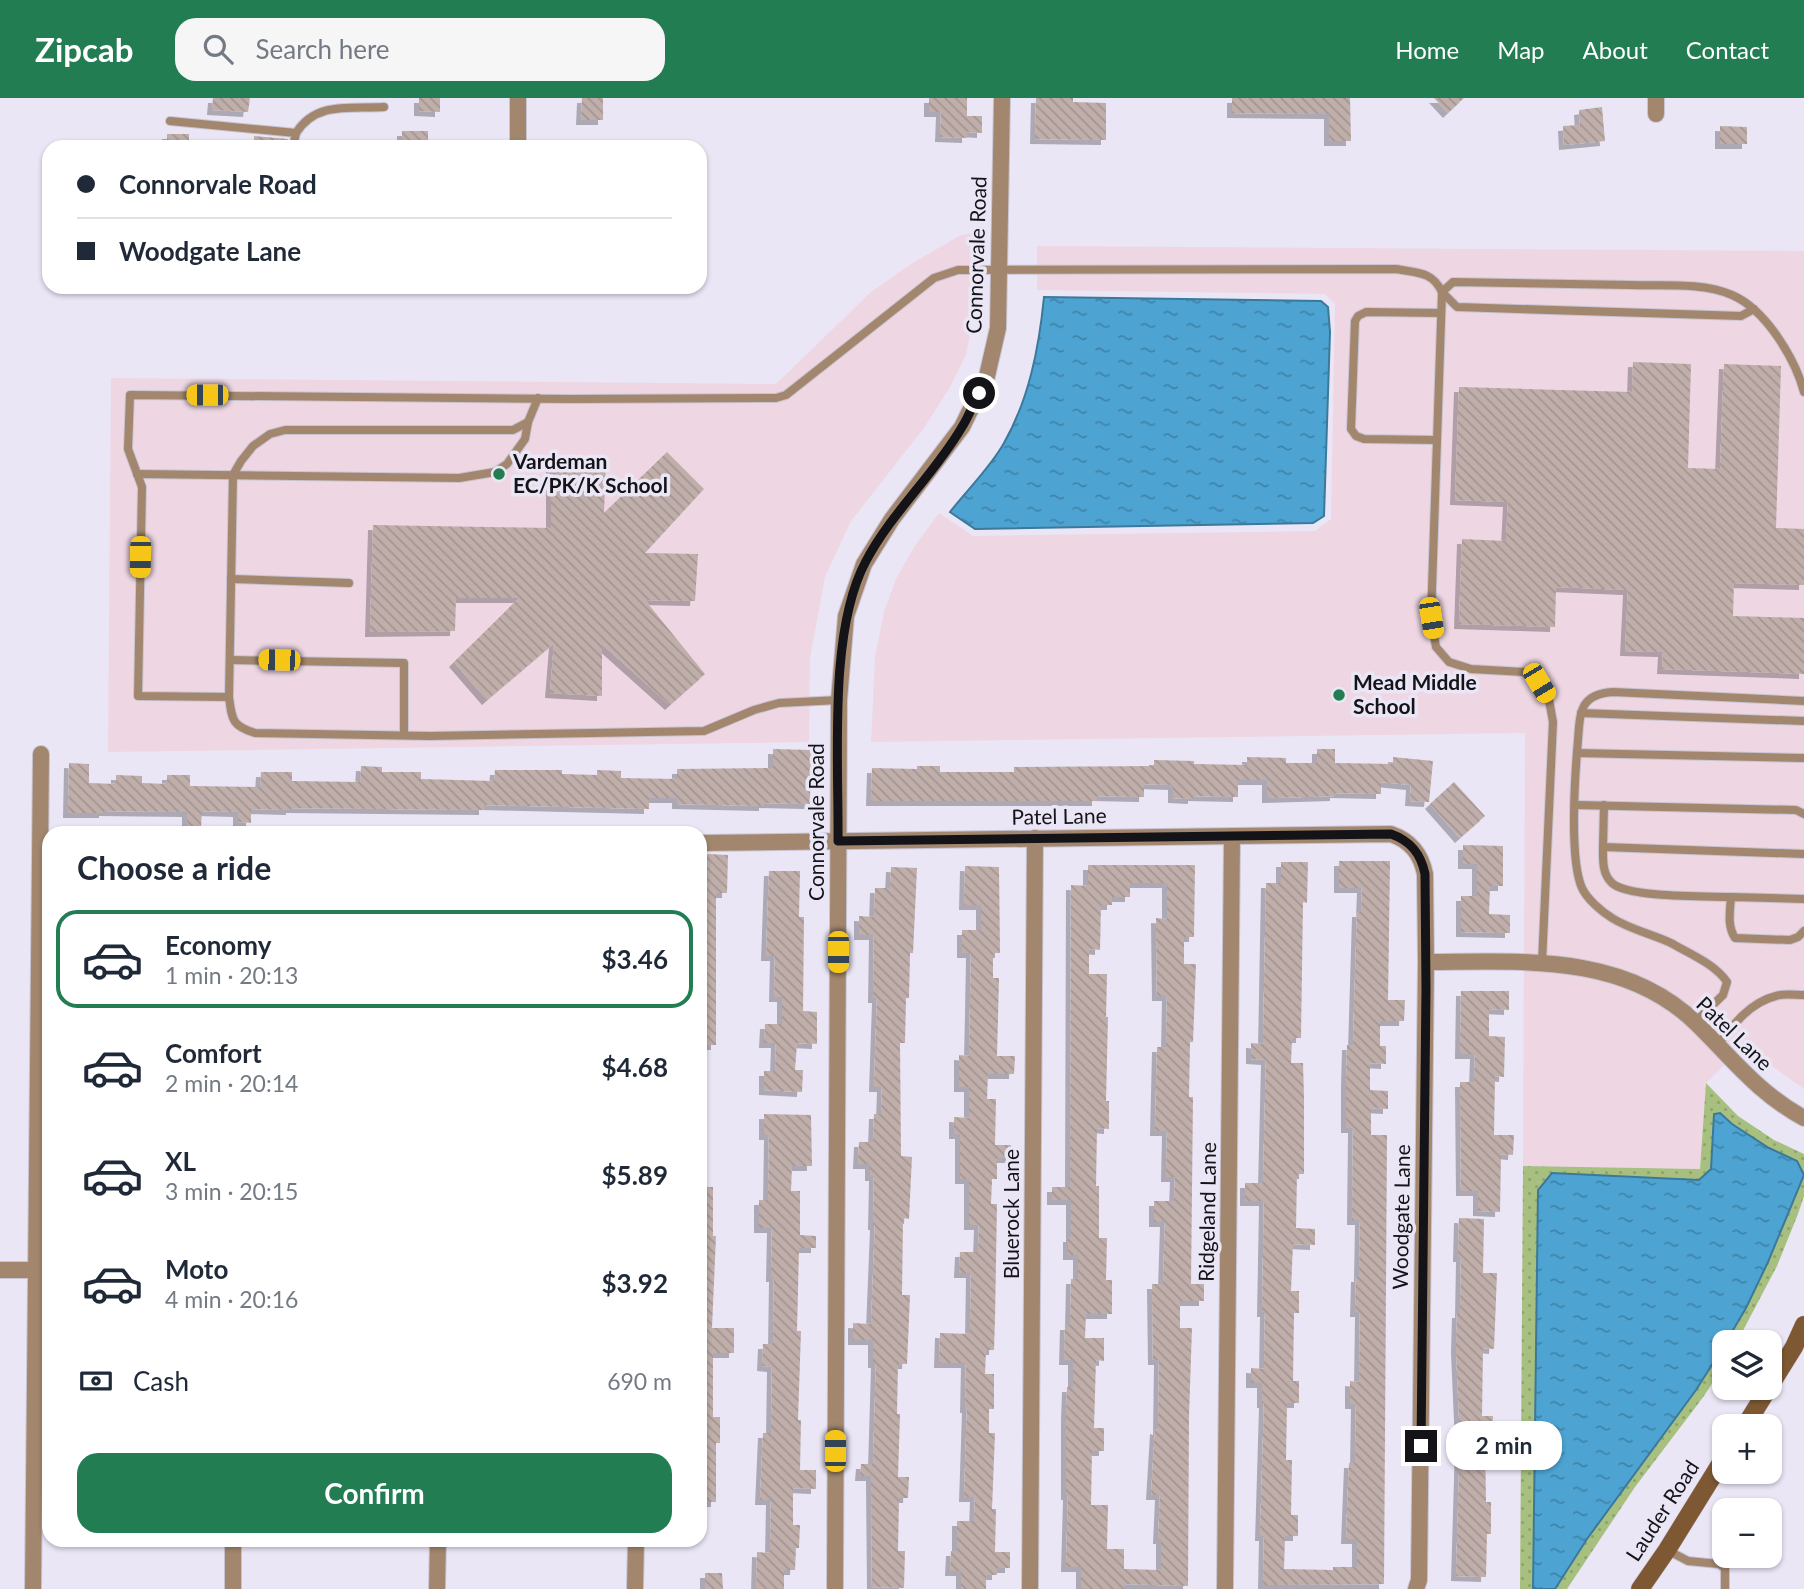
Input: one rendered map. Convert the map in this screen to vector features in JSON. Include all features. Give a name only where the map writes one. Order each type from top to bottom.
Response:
[{"type":"main road","points":[[1753,1414],[1804,1325]]},
{"type":"main road","name":"Lauder Road","points":[[1640,1589],[1712,1477]]},
{"type":"street","points":[[518,98],[518,140]]},
{"type":"street","name":"Connorvale Road","points":[[835,1589],[839,700],[846,616],[864,564],[892,519],[962,427],[987,376],[999,328],[1002,98]]},
{"type":"street","points":[[41,754],[43,826]]},
{"type":"street","name":"Patel Lane","points":[[707,843],[1391,834],[1403,838],[1414,848]]},
{"type":"street","name":"Ridgeland Lane","points":[[1225,1589],[1232,836]]},
{"type":"street","name":"Bluerock Lane","points":[[1030,1589],[1035,838]]},
{"type":"street","name":"Woodgate Lane","points":[[1414,848],[1422,861],[1425,874],[1426,962],[1419,1580],[1416,1589]]},
{"type":"street","name":"Patel Lane","points":[[1426,962],[1570,965],[1628,979],[1655,993],[1695,1022],[1745,1076],[1782,1106],[1804,1118]]},
{"type":"street","points":[[33,1589],[42,971]]},
{"type":"street","points":[[0,1270],[37,1270]]},
{"type":"street","points":[[233,1547],[233,1589]]},
{"type":"street","points":[[437,1589],[438,1547]]},
{"type":"street","points":[[635,1589],[636,1547]]},
{"type":"lane","points":[[294,140],[304,121],[314,113],[328,109],[384,107]]},
{"type":"lane","points":[[170,121],[296,133]]},
{"type":"lane","points":[[229,697],[138,696],[142,486],[128,449],[130,395],[725,399],[786,395],[934,278],[958,270],[1396,269],[1425,275],[1437,281],[1442,292],[1457,307],[1741,316],[1754,309]]},
{"type":"lane","points":[[1542,963],[1553,722],[1549,700],[1539,683],[1524,672],[1471,669],[1449,662],[1436,647],[1431,618],[1442,292],[1453,282],[1705,288],[1731,294],[1763,318],[1790,358],[1804,392]]},
{"type":"lane","points":[[1436,440],[1364,439],[1356,436],[1351,429],[1355,321],[1366,312],[1441,313]]},
{"type":"lane","points":[[137,474],[459,478],[495,472],[507,464],[525,439],[528,422],[538,398]]},
{"type":"lane","points":[[528,422],[513,430],[503,431],[285,430],[270,434],[253,446],[240,461],[233,475],[229,697],[231,718],[240,728],[255,733],[404,735],[704,730],[754,710],[779,704],[839,700]]},
{"type":"lane","points":[[231,579],[349,583]]},
{"type":"lane","points":[[230,660],[404,663],[404,735]]},
{"type":"lane","points":[[1695,1022],[1723,995],[1727,982],[1721,973],[1692,954],[1650,933],[1612,919],[1583,890],[1574,840],[1581,713],[1588,698],[1599,693],[1804,701]]},
{"type":"lane","points":[[1581,713],[1804,721]]},
{"type":"lane","points":[[1577,753],[1804,758]]},
{"type":"lane","points":[[1576,804],[1796,810],[1804,814]]},
{"type":"lane","points":[[1604,805],[1604,872],[1612,883],[1620,888],[1648,893],[1804,899]]},
{"type":"lane","points":[[1603,847],[1804,854]]},
{"type":"lane","points":[[1731,897],[1730,932],[1735,938],[1790,940],[1804,931]]},
{"type":"lane","points":[[1717,1046],[1733,1024],[1758,1004],[1777,995],[1804,995]]},
{"type":"lane","points":[[1667,1550],[1688,1561],[1719,1564],[1725,1568],[1725,1589]]},
{"type":"shaded area","name":"Vardeman EC/PK/K School","points":[[979,232],[976,305],[966,355],[924,428],[851,521],[825,577],[810,658],[809,742],[108,752],[111,378],[776,384],[871,292],[914,262],[961,235]]},
{"type":"shaded area","name":"Mead Middle School","points":[[1037,246],[1804,251],[1804,1089],[1769,1064],[1747,1042],[1706,1083],[1700,1169],[1523,1166],[1525,733],[871,742],[875,657],[884,612],[896,579],[914,547],[939,513],[973,536],[1315,531],[1331,519],[1335,304],[1325,294],[1037,290]]},
{"type":"green space","points":[[1706,1083],[1738,1116],[1774,1140],[1804,1154],[1804,1196],[1777,1266],[1743,1330],[1712,1330],[1712,1384],[1635,1487],[1567,1589],[1520,1589],[1523,1166],[1700,1169]]},
{"type":"water","points":[[1044,297],[1321,301],[1328,307],[1330,332],[1324,516],[1313,523],[975,529],[950,512],[992,461],[1013,426],[1032,373]]},
{"type":"water","points":[[1720,1113],[1769,1148],[1797,1161],[1804,1175],[1768,1262],[1733,1330],[1712,1330],[1712,1365],[1696,1390],[1587,1539],[1555,1589],[1533,1589],[1538,1190],[1552,1173],[1699,1180],[1711,1169],[1714,1114]]},
{"type":"building","points":[[213,98],[250,98],[248,112],[212,110]]},
{"type":"building","points":[[419,98],[440,98],[440,112],[419,111]]},
{"type":"building","points":[[582,98],[603,98],[603,120],[581,120]]},
{"type":"building","points":[[929,98],[967,98],[967,116],[982,116],[982,133],[967,132],[967,138],[940,137],[941,112],[929,112]]},
{"type":"building","points":[[1036,98],[1073,98],[1073,102],[1106,103],[1106,140],[1035,139]]},
{"type":"building","points":[[1232,98],[1350,98],[1351,141],[1329,141],[1329,114],[1232,113]]},
{"type":"building","points":[[1434,98],[1464,98],[1448,113]]},
{"type":"building","points":[[1602,107],[1605,141],[1564,145],[1563,126],[1580,125],[1579,110]]},
{"type":"building","points":[[1720,126],[1747,127],[1747,144],[1720,144]]},
{"type":"building","points":[[402,131],[428,131],[428,140],[402,140]]},
{"type":"building","points":[[167,134],[189,134],[189,140],[167,140]]},
{"type":"building","points":[[254,136],[288,139],[288,140],[254,140]]},
{"type":"building","points":[[1633,362],[1691,364],[1688,468],[1720,469],[1724,364],[1781,366],[1776,528],[1804,529],[1804,585],[1734,583],[1733,616],[1804,618],[1804,674],[1662,669],[1663,652],[1625,651],[1628,590],[1556,587],[1555,627],[1459,624],[1462,539],[1506,541],[1508,502],[1455,500],[1459,387],[1632,392]]},
{"type":"building","points":[[667,452],[704,489],[645,553],[698,554],[695,601],[645,600],[705,674],[670,705],[602,644],[602,696],[550,693],[554,643],[487,700],[454,662],[519,598],[456,598],[455,631],[370,632],[373,525],[551,528],[551,455],[606,458],[604,513]]},
{"type":"building","points":[[773,749],[811,750],[810,804],[677,804],[677,798],[649,798],[649,809],[484,805],[484,810],[251,809],[251,823],[238,822],[238,812],[202,811],[201,826],[187,826],[187,812],[68,813],[69,763],[89,764],[89,783],[116,784],[116,775],[142,776],[142,783],[167,784],[167,775],[190,775],[190,786],[260,787],[261,772],[292,772],[292,781],[360,782],[361,766],[382,767],[382,772],[421,772],[421,779],[494,781],[495,770],[562,770],[562,774],[597,775],[597,770],[621,771],[621,778],[677,779],[677,769],[773,768]]},
{"type":"building","points":[[1317,749],[1335,749],[1335,763],[1393,764],[1393,757],[1433,761],[1429,802],[1410,801],[1411,785],[1381,782],[1381,794],[1335,793],[1335,796],[1267,798],[1267,780],[1238,780],[1238,797],[1173,798],[1173,785],[1144,784],[1144,797],[1097,796],[1097,801],[871,801],[872,768],[917,769],[917,766],[940,766],[940,772],[1014,772],[1014,767],[1154,766],[1154,760],[1247,765],[1247,757],[1286,758],[1286,763],[1317,763]]},
{"type":"building","points":[[1454,782],[1485,816],[1460,838],[1430,804]]},
{"type":"building","points":[[1463,845],[1503,846],[1503,886],[1490,886],[1489,914],[1510,915],[1510,933],[1461,932],[1461,896],[1477,896],[1477,864],[1463,864]]},
{"type":"building","points":[[707,854],[728,855],[727,893],[716,893],[716,1045],[707,1045]]},
{"type":"building","points":[[1339,861],[1390,861],[1388,1000],[1405,1000],[1404,1021],[1380,1021],[1380,1046],[1386,1046],[1386,1064],[1370,1063],[1370,1090],[1388,1091],[1388,1109],[1371,1108],[1371,1135],[1387,1135],[1384,1584],[1263,1585],[1264,1536],[1260,1536],[1264,1403],[1262,1383],[1251,1383],[1251,1368],[1264,1369],[1264,1201],[1245,1201],[1245,1183],[1263,1183],[1266,1060],[1251,1059],[1251,1043],[1263,1044],[1266,883],[1281,883],[1281,862],[1308,862],[1307,903],[1303,902],[1301,1038],[1292,1038],[1291,1063],[1303,1063],[1304,1174],[1297,1174],[1296,1228],[1315,1229],[1315,1245],[1293,1244],[1291,1291],[1299,1291],[1299,1313],[1294,1313],[1293,1381],[1299,1381],[1299,1403],[1287,1403],[1286,1460],[1292,1460],[1291,1515],[1298,1515],[1298,1536],[1285,1536],[1284,1569],[1333,1570],[1333,1567],[1357,1567],[1357,1539],[1346,1539],[1349,1463],[1355,1463],[1356,1404],[1350,1404],[1350,1381],[1359,1382],[1360,1312],[1355,1312],[1360,1220],[1352,1220],[1353,1128],[1346,1128],[1346,1082],[1347,1045],[1353,1045],[1357,912],[1361,912],[1362,888],[1339,888]]},
{"type":"building","points":[[1088,865],[1195,865],[1194,937],[1184,937],[1184,964],[1196,964],[1189,1097],[1193,1097],[1191,1284],[1204,1284],[1204,1301],[1180,1301],[1180,1328],[1192,1328],[1188,1586],[1124,1584],[1124,1589],[1081,1589],[1081,1567],[1066,1567],[1066,1415],[1067,1387],[1073,1387],[1073,1360],[1064,1360],[1065,1325],[1070,1325],[1071,1279],[1078,1279],[1078,1255],[1068,1255],[1071,1200],[1052,1200],[1052,1187],[1070,1187],[1071,885],[1088,886]],"holes":[[[1130,883],[1167,883],[1167,919],[1156,918],[1157,996],[1167,996],[1166,1047],[1157,1047],[1155,1131],[1167,1131],[1166,1177],[1175,1177],[1174,1201],[1154,1201],[1154,1222],[1165,1222],[1163,1284],[1152,1284],[1153,1360],[1159,1360],[1158,1430],[1155,1429],[1151,1495],[1160,1495],[1158,1539],[1161,1539],[1161,1570],[1124,1569],[1124,1549],[1107,1549],[1108,1505],[1091,1505],[1092,1451],[1104,1451],[1104,1428],[1094,1428],[1096,1360],[1104,1361],[1104,1338],[1085,1338],[1086,1314],[1112,1314],[1112,1280],[1106,1280],[1107,1238],[1099,1238],[1099,1186],[1096,1186],[1097,1128],[1109,1129],[1109,1101],[1106,1101],[1107,974],[1089,974],[1089,949],[1100,950],[1101,905],[1112,905],[1112,897],[1130,897]]]},
{"type":"building","points":[[965,866],[999,867],[1000,953],[993,953],[993,978],[999,978],[997,1056],[1015,1056],[1014,1074],[988,1074],[987,1099],[996,1099],[995,1145],[1011,1145],[1011,1158],[997,1158],[997,1179],[992,1179],[991,1204],[997,1204],[994,1350],[986,1350],[985,1374],[994,1374],[994,1409],[989,1409],[989,1433],[995,1433],[992,1509],[996,1509],[995,1552],[1010,1552],[1010,1568],[997,1568],[997,1575],[986,1575],[986,1589],[961,1589],[961,1571],[950,1571],[951,1551],[957,1551],[957,1521],[974,1521],[975,1497],[964,1497],[966,1363],[939,1363],[940,1333],[970,1334],[971,1273],[959,1273],[960,1252],[978,1252],[979,1225],[969,1225],[969,1179],[960,1179],[960,1134],[954,1134],[954,1117],[969,1118],[969,1087],[959,1087],[959,1055],[969,1056],[970,1008],[971,953],[962,953],[962,930],[981,930],[981,905],[964,905]]},
{"type":"building","points":[[891,867],[917,868],[905,1043],[900,1043],[901,1156],[912,1157],[909,1219],[903,1218],[902,1295],[910,1295],[907,1364],[898,1364],[897,1414],[900,1414],[898,1477],[909,1477],[908,1498],[899,1498],[898,1551],[905,1551],[904,1588],[872,1587],[871,1476],[860,1476],[861,1464],[873,1464],[876,1363],[873,1363],[873,1340],[853,1340],[853,1323],[871,1324],[875,1225],[874,1176],[870,1176],[870,1164],[858,1164],[859,1142],[873,1142],[874,1114],[881,1114],[882,1087],[874,1087],[877,998],[873,998],[874,935],[859,935],[859,916],[874,917],[875,888],[890,888]]},
{"type":"building","points":[[769,871],[800,871],[799,917],[804,917],[803,1011],[817,1012],[817,1044],[797,1043],[795,1070],[803,1070],[802,1092],[764,1090],[764,1071],[775,1071],[776,1043],[764,1043],[765,1024],[782,1024],[782,997],[774,997],[775,956],[766,956]]},
{"type":"building","points":[[1461,991],[1509,991],[1509,1010],[1489,1009],[1489,1036],[1505,1037],[1504,1077],[1495,1076],[1494,1135],[1514,1135],[1513,1155],[1501,1154],[1500,1212],[1478,1211],[1478,1191],[1461,1191],[1460,1082],[1474,1082],[1475,1054],[1460,1054]]},
{"type":"building","points":[[764,1114],[811,1115],[812,1166],[792,1166],[791,1191],[800,1191],[800,1235],[816,1236],[816,1248],[799,1248],[797,1331],[801,1331],[798,1420],[801,1420],[800,1470],[816,1470],[816,1489],[793,1488],[793,1525],[800,1525],[799,1548],[796,1548],[795,1570],[784,1570],[784,1589],[756,1589],[757,1552],[770,1553],[771,1500],[760,1500],[763,1433],[771,1433],[772,1367],[762,1366],[763,1344],[773,1344],[774,1277],[771,1277],[772,1228],[759,1228],[759,1200],[768,1200],[769,1135],[764,1135]]},
{"type":"building","points":[[707,1187],[713,1187],[713,1236],[716,1236],[712,1328],[734,1328],[734,1353],[713,1353],[713,1417],[720,1417],[720,1443],[716,1443],[716,1502],[707,1502]]},
{"type":"building","points":[[1459,1218],[1484,1219],[1483,1273],[1497,1273],[1494,1349],[1483,1348],[1482,1416],[1493,1416],[1492,1441],[1485,1441],[1486,1502],[1491,1502],[1491,1534],[1487,1534],[1486,1577],[1456,1576],[1460,1440],[1456,1348],[1457,1313],[1460,1313]]},
{"type":"building","points":[[705,1573],[722,1573],[723,1589],[705,1589]]},
{"type":"place","name":"Vardeman EC/PK/K School","points":[[499,474]]},
{"type":"place","name":"Mead Middle School","points":[[1339,695]]},
{"type":"route","points":[[979,393],[962,427],[892,519],[864,564],[846,616],[840,670],[838,841],[1391,834],[1403,838],[1414,848],[1422,861],[1425,874],[1421,1446]]}]
